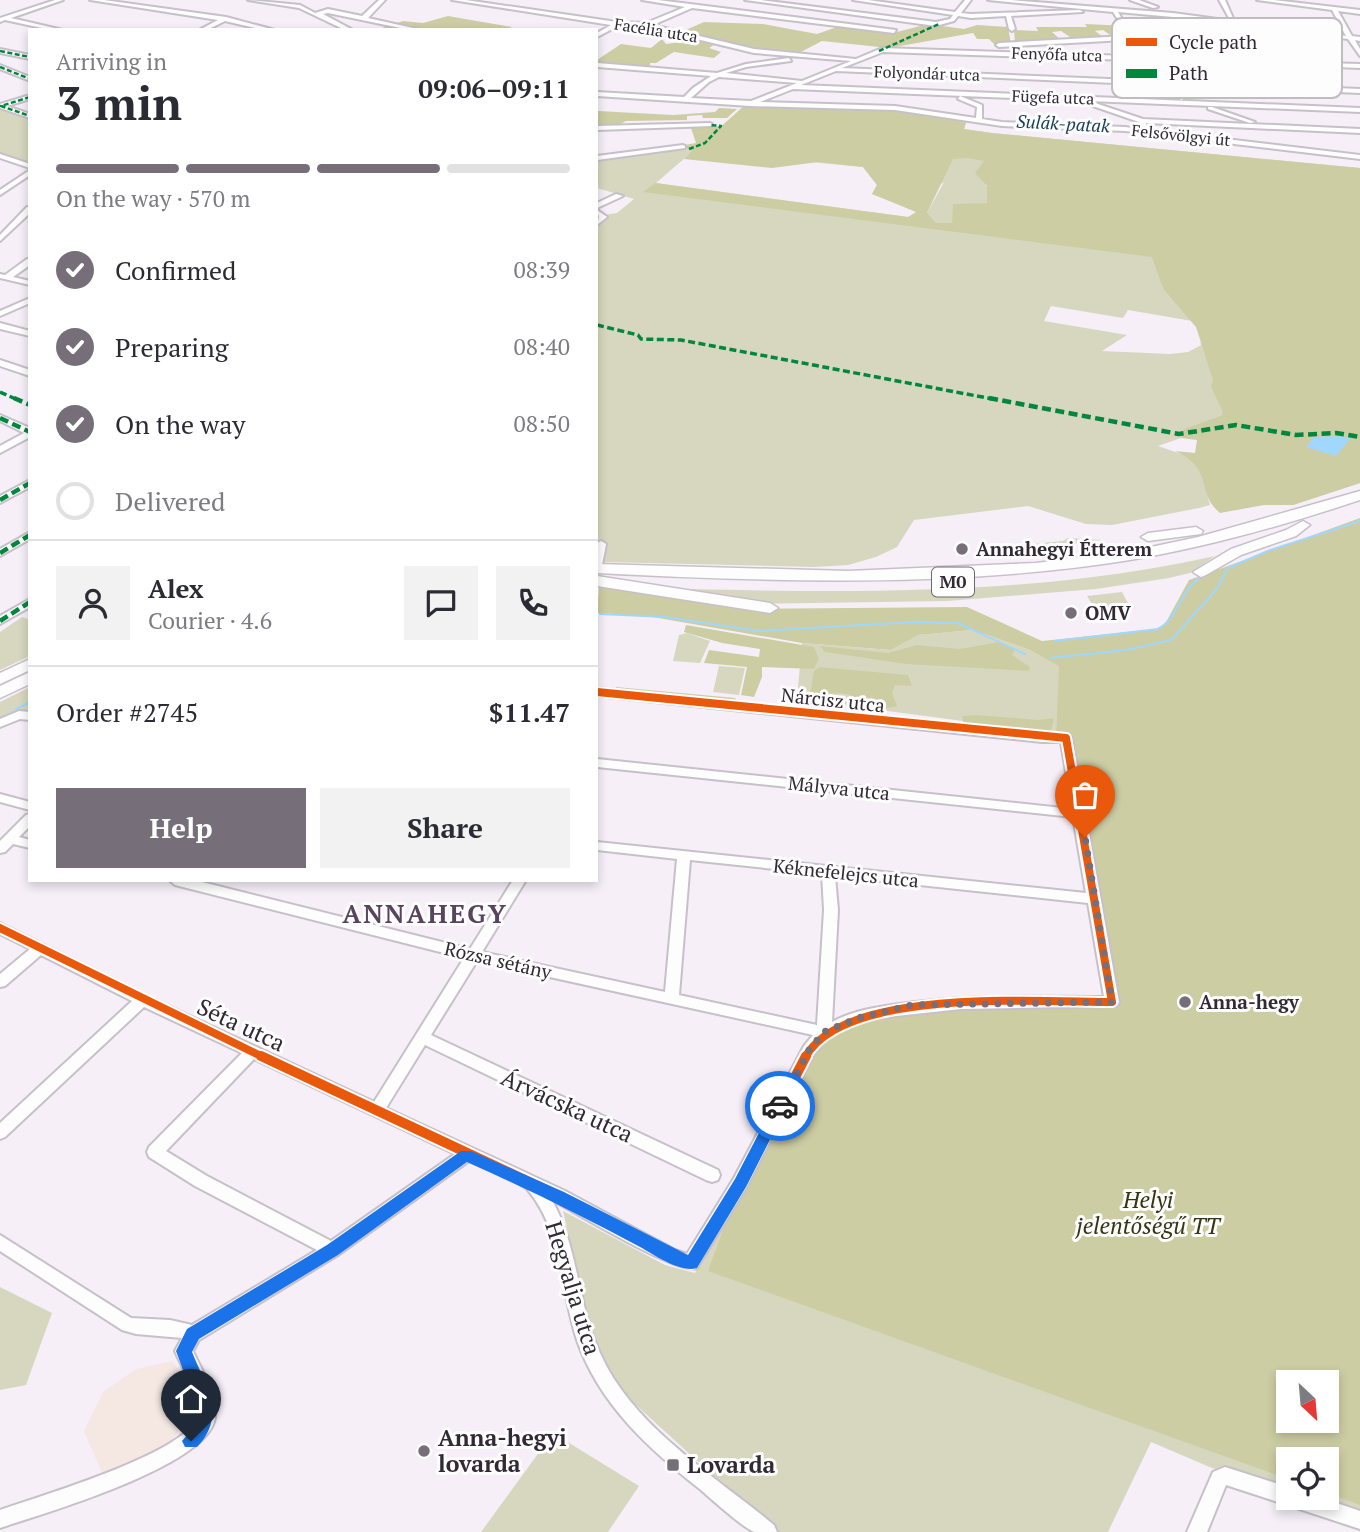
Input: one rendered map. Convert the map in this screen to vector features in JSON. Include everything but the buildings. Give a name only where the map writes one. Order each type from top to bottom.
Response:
[{"type":"highway","name":"M0","points":[[598,579],[814,585],[1016,579],[1166,559],[1307,518],[1360,495]]},
{"type":"highway","name":"M0","points":[[598,558],[741,574],[947,573],[1073,563],[1202,541],[1360,507]]},
{"type":"highway","points":[[1148,537],[1307,518]]},
{"type":"highway","points":[[1201,572],[1236,552],[1292,533],[1307,518]]},
{"type":"highway","points":[[741,574],[844,568]]},
{"type":"highway","points":[[598,579],[769,608]]},
{"type":"highway","points":[[0,679],[28,665]]},
{"type":"highway","points":[[0,693],[28,678]]},
{"type":"street","points":[[1,19],[60,0]]},
{"type":"street","points":[[93,0],[226,19],[264,28]]},
{"type":"street","points":[[251,0],[300,7],[310,14],[328,11],[410,28]]},
{"type":"street","points":[[364,18],[382,0]]},
{"type":"street","name":"Facélia utca","points":[[455,0],[647,26],[751,50],[857,59]]},
{"type":"street","points":[[645,0],[894,31]]},
{"type":"street","points":[[715,9],[735,0]]},
{"type":"street","points":[[748,0],[939,24],[951,20],[968,0]]},
{"type":"street","points":[[856,0],[957,13],[1008,15],[1117,11],[1198,18]]},
{"type":"street","points":[[921,8],[928,0]]},
{"type":"street","points":[[991,0],[1078,3],[1117,11]]},
{"type":"street","points":[[1133,0],[1173,15]]},
{"type":"street","points":[[1222,0],[1231,17]]},
{"type":"street","points":[[1261,0],[1360,12]]},
{"type":"street","points":[[1321,0],[1335,9],[1340,18]]},
{"type":"street","points":[[1073,13],[1078,3]]},
{"type":"street","points":[[647,26],[692,6]]},
{"type":"street","points":[[1117,11],[1120,18]]},
{"type":"street","points":[[318,14],[345,28]]},
{"type":"street","points":[[1008,15],[1012,29]]},
{"type":"street","points":[[1,19],[49,28]]},
{"type":"street","points":[[206,28],[226,19]]},
{"type":"street","points":[[1342,21],[1360,54]]},
{"type":"street","points":[[598,34],[617,24]]},
{"type":"street","points":[[1342,36],[1360,39]]},
{"type":"street","points":[[926,50],[1112,39]]},
{"type":"street","points":[[895,108],[898,50]]},
{"type":"street","points":[[0,51],[28,57]]},
{"type":"street","points":[[750,104],[787,86],[879,51]]},
{"type":"street","name":"Fenyőfa utca","points":[[879,51],[976,51],[1112,56]]},
{"type":"street","points":[[976,51],[978,75]]},
{"type":"street","points":[[685,100],[697,85],[717,73],[765,62],[790,60],[797,55]]},
{"type":"street","points":[[598,65],[801,81]]},
{"type":"street","name":"Fenyőfa utca","points":[[1342,65],[1360,66]]},
{"type":"street","points":[[0,66],[28,78]]},
{"type":"street","name":"Folyondár utca","points":[[830,69],[1112,81]]},
{"type":"street","points":[[898,73],[980,106],[979,121]]},
{"type":"street","points":[[1013,77],[1037,86]]},
{"type":"street","name":"Fügefa utca","points":[[787,86],[1360,110]]},
{"type":"street","points":[[1049,90],[1142,121],[1360,131]]},
{"type":"street","name":"Folyondár utca","points":[[1342,90],[1360,91]]},
{"type":"street","name":"Felsővölgyi út","points":[[598,94],[750,104],[895,108],[979,121],[1146,131],[1360,157]]},
{"type":"street","points":[[28,98],[1,106],[28,115]]},
{"type":"street","points":[[1182,98],[1269,127],[1280,146]]},
{"type":"street","points":[[1294,98],[1360,119]]},
{"type":"street","points":[[1142,121],[1146,131]]},
{"type":"street","points":[[598,128],[710,124]]},
{"type":"street","points":[[598,158],[683,147]]},
{"type":"street","points":[[0,156],[28,165]]},
{"type":"street","points":[[0,193],[28,174]]},
{"type":"street","points":[[0,184],[11,185]]},
{"type":"street","points":[[598,206],[619,196]]},
{"type":"street","points":[[0,239],[28,211]]},
{"type":"street","points":[[3,277],[28,262]]},
{"type":"street","points":[[3,277],[28,283]]},
{"type":"street","points":[[2,312],[28,302]]},
{"type":"street","points":[[0,326],[28,333]]},
{"type":"street","points":[[0,363],[28,372]]},
{"type":"street","points":[[0,418],[28,432]]},
{"type":"street","points":[[0,450],[28,434]]},
{"type":"street","points":[[0,500],[28,484]]},
{"type":"street","points":[[0,553],[28,537]]},
{"type":"street","points":[[0,621],[28,603]]},
{"type":"street","name":"Nárcisz utca","points":[[598,692],[1042,738],[1066,738],[1081,814]]},
{"type":"street","points":[[0,723],[19,715],[28,716]]},
{"type":"street","name":"Mályva utca","points":[[598,763],[1081,814]]},
{"type":"street","points":[[0,798],[28,805]]},
{"type":"street","points":[[0,1519],[136,1469],[191,1441],[200,1432],[207,1410],[184,1351],[193,1334],[332,1250],[466,1155],[559,1196],[669,1255],[691,1263],[740,1183],[809,1050],[824,1032],[858,1018],[912,1005],[1112,1002],[1081,814]]},
{"type":"street","points":[[0,849],[28,820]]},
{"type":"street","points":[[10,839],[28,844]]},
{"type":"street","name":"Kéknefelejcs utca","points":[[598,846],[1095,899]]},
{"type":"street","points":[[672,999],[684,856]]},
{"type":"street","points":[[824,1032],[831,910],[828,872]]},
{"type":"street","name":"Rózsa sétány","points":[[183,882],[473,955],[824,1032]]},
{"type":"street","points":[[376,1111],[519,882]]},
{"type":"street","name":"Séta utca","points":[[0,928],[142,1000],[466,1155]]},
{"type":"street","points":[[0,982],[39,949]]},
{"type":"street","points":[[0,1133],[142,1000]]},
{"type":"street","name":"Árvácska utca","points":[[422,1037],[712,1175]]},
{"type":"street","points":[[253,1051],[155,1153],[201,1181],[332,1250]]},
{"type":"street","name":"Hegyalja utca","points":[[532,1186],[543,1198],[556,1226],[583,1335],[605,1381],[655,1440],[767,1532]]},
{"type":"street","points":[[0,1242],[128,1325],[148,1329],[184,1329],[193,1334]]},
{"type":"street","points":[[1197,1532],[1220,1478],[1225,1476],[1276,1492]]},
{"type":"street","points":[[1330,1510],[1360,1520]]},
{"type":"shaded area","points":[[173,1361],[195,1401],[173,1440],[139,1462],[102,1473],[84,1431],[103,1392],[136,1369]]},
{"type":"green space","points":[[448,16],[512,27],[382,28],[403,21],[423,23]]},
{"type":"green space","points":[[704,22],[763,24],[817,34],[837,27],[893,33],[928,24],[964,29],[977,25],[1008,27],[1011,44],[994,44],[989,39],[977,39],[973,33],[889,48],[822,41],[799,53],[752,49],[733,43],[725,48],[714,45],[709,48],[721,52],[714,58],[674,52],[656,63],[650,63],[650,68],[598,64],[598,59],[621,44],[651,48],[662,39],[666,44],[688,41],[679,33]]},
{"type":"green space","points":[[1085,24],[1112,25],[1112,36],[1103,30],[1095,31],[1103,37],[1073,39],[1061,31],[1052,32],[1061,40],[1015,43],[1014,30],[1087,27]]},
{"type":"green space","points":[[744,106],[891,111],[966,122],[964,129],[992,133],[1360,168],[1154,259],[1163,289],[1192,321],[1128,310],[1123,318],[1051,306],[1044,321],[1127,335],[1102,351],[1170,354],[1188,352],[1201,345],[1200,342],[1360,483],[1293,505],[1222,415],[1185,429],[1181,438],[1158,446],[1190,457],[1199,467],[1210,505],[1199,508],[1112,525],[1086,524],[1028,506],[914,520],[897,547],[876,557],[848,565],[814,567],[602,562],[606,546],[598,546],[598,222],[603,215],[617,213],[634,199],[598,188],[598,157],[678,147],[693,151]],"holes":[[[693,151],[863,167],[877,185],[872,194],[909,207],[944,182],[927,213],[908,217],[656,183]],[[982,178],[1019,210],[952,220],[954,215],[976,204],[987,203],[987,187]]]},
{"type":"green space","points":[[744,106],[891,111],[966,122],[964,129],[992,133],[1360,168],[1360,483],[1293,505],[1264,505],[1220,513],[1212,505],[1195,465],[1175,451],[1195,453],[1197,440],[1181,438],[1184,429],[1222,415],[1223,412],[1211,387],[1213,380],[1196,327],[1163,289],[1152,257],[643,192],[655,183],[908,217],[916,212],[872,194],[877,185],[863,167],[818,162],[772,168],[684,159],[692,151],[679,146],[696,143],[691,128],[722,126]],"holes":[[[953,159],[984,161],[975,173],[987,186],[987,203],[953,204],[952,223],[936,223],[927,213]]]},
{"type":"green space","points":[[0,107],[28,116],[28,163],[0,155]]},
{"type":"green space","points":[[719,108],[737,109],[727,118],[703,118],[702,115],[687,116],[687,120],[626,121],[616,126],[598,126],[598,111],[673,115],[715,112]]},
{"type":"green space","name":"Helyi jelentőségű TT","points":[[1360,518],[1360,1505],[1339,1497],[1339,1447],[1276,1447],[1276,1475],[708,1271],[740,1183],[824,1032],[912,1005],[1112,1002],[1066,738],[1056,738],[1059,666],[1030,650],[973,630],[918,635],[891,650],[802,643],[647,616],[598,613],[599,588],[641,590],[745,609],[967,607],[1042,641],[1156,629],[1165,624],[1189,580]]},
{"type":"green space","name":"Helyi jelentőségű TT","points":[[1360,528],[1360,1511],[1339,1505],[1339,1447],[1276,1447],[1276,1487],[1212,1468],[1151,1442],[1108,1532],[775,1532],[613,1384],[592,1337],[563,1211],[665,1265],[695,1273],[814,1051],[1113,1004],[1068,735],[797,699],[802,643],[891,650],[917,635],[973,630],[1030,650],[1057,664],[1118,660]]},
{"type":"green space","points":[[1068,538],[1102,540],[1015,552],[1001,547],[1063,541]]},
{"type":"green space","points":[[1215,556],[1190,573],[1169,578],[1096,589],[948,601],[753,604],[685,589],[885,591],[1017,585],[1149,569]]},
{"type":"green space","points":[[1122,592],[1130,607],[1136,608],[1098,614],[1087,596]]},
{"type":"green space","points":[[22,617],[28,619],[28,657],[0,670],[0,632]]},
{"type":"green space","points":[[686,625],[814,647],[819,659],[814,669],[762,667],[762,677],[754,697],[741,695],[747,667],[704,663],[709,650],[759,657],[760,649],[722,643],[684,632]]},
{"type":"green space","points":[[687,633],[710,641],[700,663],[673,661],[679,635]]},
{"type":"green space","points":[[999,642],[1015,650],[1012,655],[1030,667],[1029,671],[906,664],[825,652],[820,646],[888,653],[917,645],[960,649]]},
{"type":"green space","points":[[719,666],[745,668],[739,695],[713,692]]},
{"type":"green space","points":[[819,667],[908,675],[912,686],[895,685],[892,693],[897,706],[885,708],[846,694],[810,694],[814,671]]},
{"type":"green space","points":[[616,687],[735,698],[737,701],[735,704],[615,692]]},
{"type":"green space","points":[[28,688],[28,709],[0,723],[0,702]]},
{"type":"green space","points":[[962,716],[1039,720],[1054,718],[1050,735],[964,725]]},
{"type":"green space","points":[[0,1287],[52,1313],[26,1385],[0,1390]]},
{"type":"green space","points":[[553,1433],[639,1486],[608,1532],[481,1532]]},
{"type":"water","points":[[1314,437],[1351,438],[1336,456],[1306,447]]},
{"type":"waterway","name":"Sulák-patak","points":[[249,23],[259,26]]},
{"type":"waterway","name":"Sulák-patak","points":[[261,26],[268,28]]},
{"type":"waterway","name":"Sulák-patak","points":[[1127,127],[1142,128]]},
{"type":"waterway","name":"Sulák-patak","points":[[1148,129],[1275,145]]},
{"type":"waterway","name":"Sulák-patak","points":[[1284,146],[1318,150]]},
{"type":"waterway","points":[[1050,658],[1126,650],[1171,640],[1216,590],[1228,568],[1270,550],[1360,521]]},
{"type":"waterway","points":[[1055,641],[1158,629],[1171,617],[1190,587],[1203,576]]},
{"type":"waterway","points":[[600,614],[665,617],[759,631],[914,622],[958,623],[1025,654]]},
{"type":"waterway","points":[[16,709],[28,703]]},
{"type":"marked path","points":[[879,51],[939,24]]},
{"type":"marked path","points":[[0,51],[28,57]]},
{"type":"marked path","points":[[0,67],[28,78]]},
{"type":"marked path","points":[[28,98],[1,106],[28,115]]},
{"type":"marked path","points":[[689,149],[705,143],[721,126],[710,125]]},
{"type":"marked path","points":[[598,325],[638,335],[641,339],[681,340],[1179,434],[1236,425],[1296,435],[1336,433],[1360,437]]},
{"type":"marked path","points":[[0,392],[28,404]]},
{"type":"marked path","points":[[0,418],[28,431]]},
{"type":"marked path","points":[[0,500],[28,484]]},
{"type":"marked path","points":[[0,553],[28,536]]},
{"type":"marked path","points":[[0,621],[28,603]]},
{"type":"cycle path","points":[[0,928],[142,1000],[559,1196],[669,1255],[691,1263],[740,1183],[809,1050],[823,1034],[846,1021],[878,1012],[918,1007],[961,1003],[1112,1002],[1066,738],[1042,738],[598,692]]},
{"type":"way so far","points":[[780,1106],[809,1050],[824,1032],[858,1018],[912,1005],[1112,1002],[1085,837]]},
{"type":"place","name":"Annahegyi Étterem","points":[[962,549]]},
{"type":"place","name":"OMV","points":[[1071,613]]},
{"type":"place","name":"Anna-hegy","points":[[1185,1002]]},
{"type":"place","name":"Anna-hegyi lovarda","points":[[424,1451]]},
{"type":"place","name":"Lovarda","points":[[673,1465]]},
{"type":"district","name":"ANNAHEGY","points":[[425,914]]},
{"type":"route","points":[[191,1441],[200,1432],[207,1410],[184,1351],[193,1334],[332,1250],[466,1155],[559,1196],[669,1255],[691,1263],[740,1183],[780,1106]]}]
